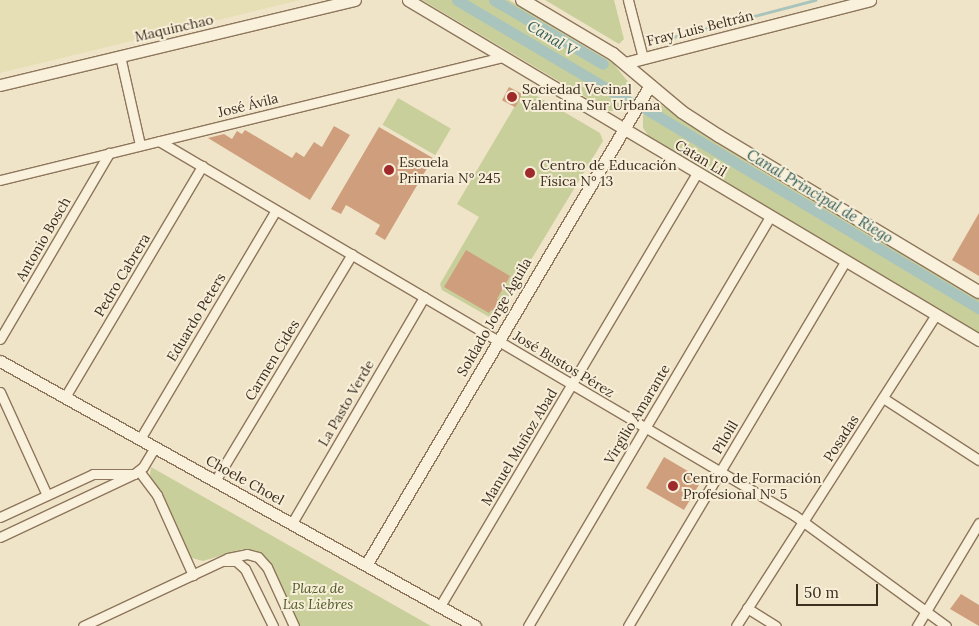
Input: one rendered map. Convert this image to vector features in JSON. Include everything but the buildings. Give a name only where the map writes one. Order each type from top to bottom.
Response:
[{"type":"main road","points":[[522,0],[625,63],[682,112],[719,136],[979,292]]},
{"type":"street","name":"Maquinchao","points":[[0,85],[355,0]]},
{"type":"street","name":"Catan Lil","points":[[408,0],[845,262],[979,340]]},
{"type":"street","points":[[628,0],[644,58]]},
{"type":"street","name":"Fray Luis Beltrán","points":[[625,63],[870,0]]},
{"type":"street","points":[[120,56],[140,145]]},
{"type":"street","name":"José Ávila","points":[[0,180],[502,57]]},
{"type":"street","name":"Soldado Jorge Águila","points":[[366,565],[622,128],[650,85]]},
{"type":"street","name":"José Bustos Pérez","points":[[159,141],[803,522],[946,626]]},
{"type":"street","name":"Antonio Bosch","points":[[0,339],[109,153]]},
{"type":"street","name":"Pedro Cabrera","points":[[65,397],[202,166]]},
{"type":"street","name":"Manuel Muñoz Abad","points":[[440,606],[697,173]]},
{"type":"street","name":"Eduardo Peters","points":[[140,439],[276,210]]},
{"type":"street","name":"Virgilio Amarante","points":[[528,626],[770,217]]},
{"type":"street","name":"Carmen Cides","points":[[215,481],[352,254]]},
{"type":"street","name":"Pilolil","points":[[628,626],[845,262]]},
{"type":"street","name":"La Pasto Verde","points":[[292,523],[424,297]]},
{"type":"street","name":"Posadas","points":[[736,626],[936,315]]},
{"type":"street","name":"Choele Choel","points":[[0,361],[476,626]]},
{"type":"street","points":[[0,392],[47,495]]},
{"type":"street","points":[[883,398],[979,460]]},
{"type":"street","points":[[0,537],[136,472],[154,447]]},
{"type":"street","points":[[0,517],[98,472],[136,472],[157,495],[193,575]]},
{"type":"street","points":[[916,626],[979,523]]},
{"type":"street","points":[[83,626],[223,561],[240,555],[258,558],[266,567],[294,626]]},
{"type":"street","points":[[223,561],[236,562],[245,569],[273,626]]},
{"type":"street","points":[[747,608],[776,626]]},
{"type":"shaded area","points":[[0,0],[300,0],[0,73]]},
{"type":"green space","points":[[422,0],[509,0],[613,63],[629,83],[631,103],[622,110],[609,111]]},
{"type":"green space","points":[[545,0],[614,0],[624,39],[619,44]]},
{"type":"green space","name":"Centro de Educación Física N° 13","points":[[525,89],[600,133],[603,141],[497,316],[491,318],[442,290],[440,284],[479,217],[457,204]]},
{"type":"green space","points":[[398,98],[451,128],[435,155],[382,125]]},
{"type":"green space","points":[[654,101],[979,297],[979,333],[650,138],[643,128],[643,116],[649,103]]},
{"type":"green space","name":"Plaza de Las Liebres","points":[[151,467],[431,626],[298,626],[269,564],[258,551],[243,549],[203,561],[192,558],[150,475]]},
{"type":"waterway","name":"Canal V","points":[[457,0],[631,103]]},
{"type":"waterway","name":"Canal Principal de Riego","points":[[494,0],[603,64]]},
{"type":"waterway","points":[[650,43],[815,0]]},
{"type":"waterway","name":"Canal Principal de Riego","points":[[646,109],[979,308]]},
{"type":"place","name":"Sociedad Vecinal Valentina Sur Urbana","points":[[512,97]]},
{"type":"place","name":"Escuela Primaria N° 245","points":[[389,170]]},
{"type":"place","name":"Centro de Educación Física N° 13","points":[[530,173]]},
{"type":"place","name":"Centro de Formación Profesional N° 5","points":[[673,486]]}]
